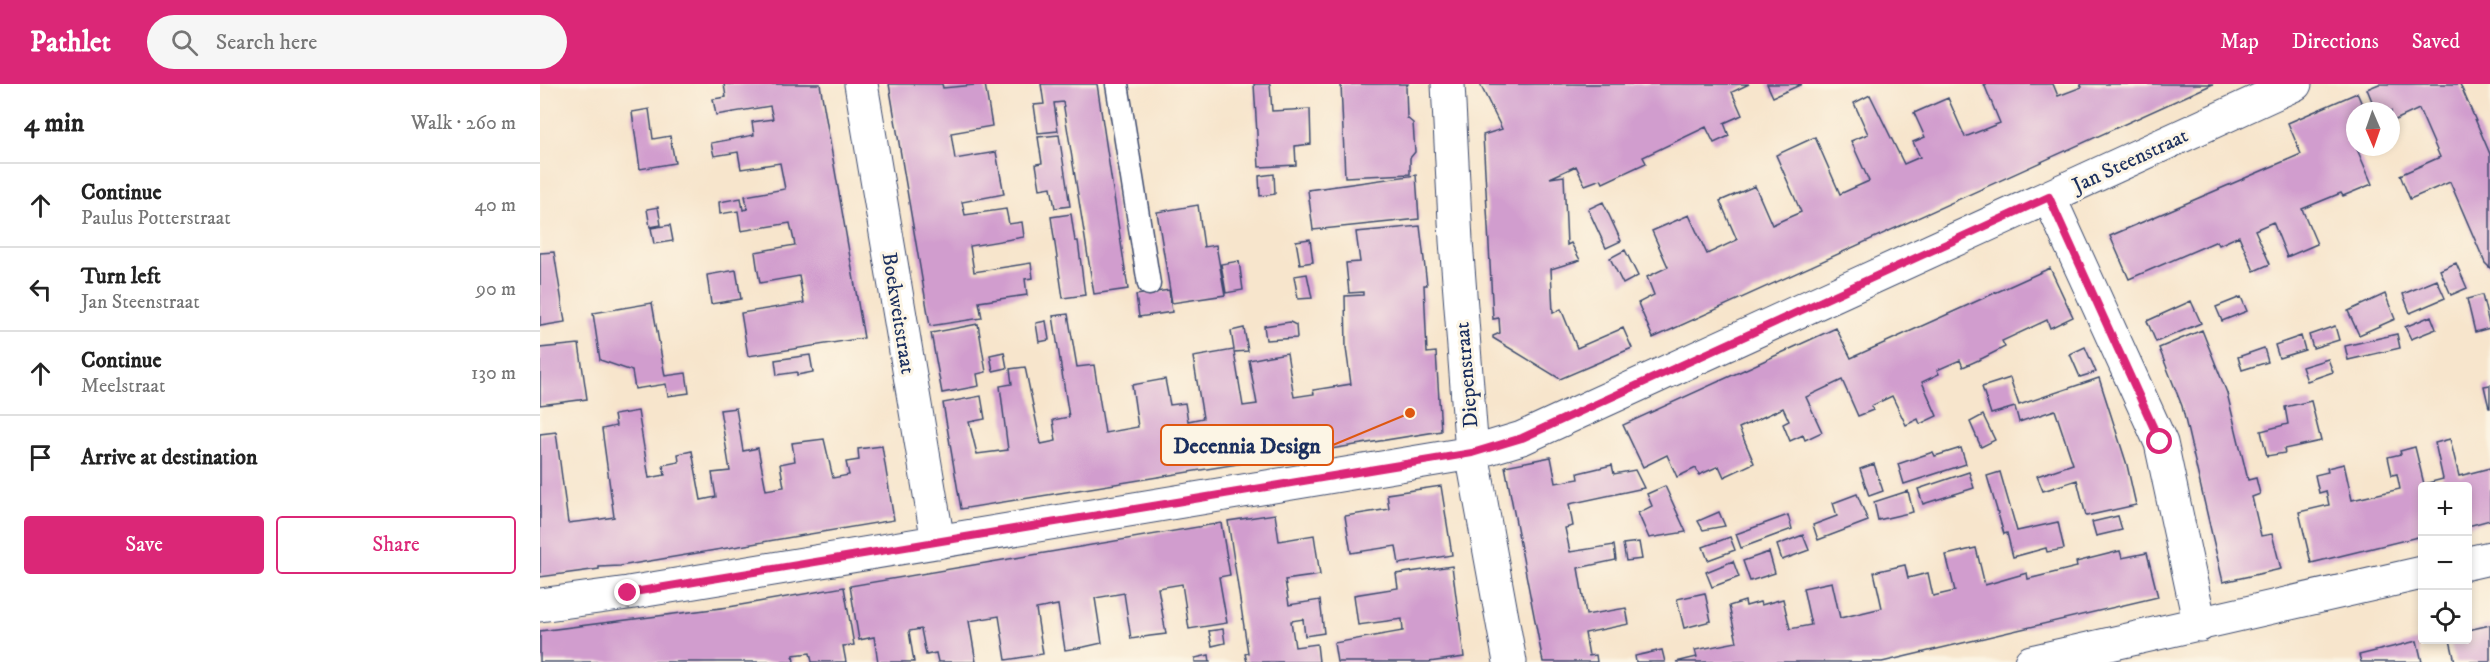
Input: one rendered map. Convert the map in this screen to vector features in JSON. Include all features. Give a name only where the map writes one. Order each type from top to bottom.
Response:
[{"type":"street","name":"Boekweitstraat","points":[[861,84],[938,542]]},
{"type":"street","name":"Diepenstraat","points":[[1448,84],[1456,240],[1472,453],[1510,662]]},
{"type":"street","name":"Jan Steenstraat","points":[[540,604],[628,593],[1472,453],[1533,434],[2295,84]]},
{"type":"street","points":[[2049,197],[2160,442],[2200,625]]},
{"type":"street","points":[[2472,562],[2490,558]]},
{"type":"street","points":[[2033,662],[2418,574]]},
{"type":"lane","points":[[1117,84],[1149,285]]},
{"type":"building","points":[[724,84],[820,84],[864,338],[748,356],[741,313],[804,303],[799,276],[760,283],[757,266],[755,252],[795,245],[790,223],[741,231],[738,211],[720,214],[719,202],[741,198],[743,210],[748,209],[745,196],[785,189],[780,163],[741,169],[738,152],[714,156],[711,143],[754,135],[752,122],[773,119],[770,106],[716,115],[713,99],[726,97]]},
{"type":"building","points":[[889,84],[942,84],[943,88],[985,84],[992,126],[951,133],[955,159],[996,152],[1004,194],[962,202],[965,215],[1006,209],[1009,224],[1022,222],[1024,237],[970,246],[974,272],[1031,263],[1033,278],[1025,279],[1027,295],[979,302],[982,318],[930,326]]},
{"type":"building","points":[[1041,84],[1097,84],[1128,289],[1094,294],[1063,102],[1054,103],[1058,131],[1038,133],[1034,105],[1044,104]]},
{"type":"building","points":[[1254,84],[1270,84],[1272,111],[1310,109],[1311,144],[1295,146],[1296,165],[1259,167]]},
{"type":"building","points":[[1341,84],[1408,84],[1406,87],[1407,118],[1413,123],[1415,152],[1410,158],[1410,174],[1345,177]]},
{"type":"building","points":[[1480,84],[1749,84],[1732,92],[1742,115],[1724,123],[1729,136],[1714,143],[1706,127],[1643,157],[1646,163],[1603,183],[1601,179],[1585,185],[1576,166],[1550,178],[1564,176],[1567,245],[1571,243],[1580,260],[1551,269],[1553,313],[1561,309],[1577,348],[1623,328],[1632,348],[1560,379],[1493,338],[1500,333],[1499,318],[1493,319],[1483,135],[1502,129]]},
{"type":"building","points":[[1767,84],[1802,84],[1773,97]]},
{"type":"building","points":[[1984,84],[2053,84],[2058,96],[2082,87],[2080,84],[2213,84],[1653,338],[1638,303],[1654,295],[1647,277],[1668,267],[1652,231],[1689,215],[1707,254],[1737,240],[1720,201],[1755,186],[1772,225],[1801,212],[1776,155],[1815,137],[1840,194],[1869,181],[1851,141],[1868,134],[1854,103],[1870,95],[1904,164],[1920,157],[1913,142],[1925,137],[1914,113],[1948,98],[1965,137],[2000,123]]},
{"type":"building","points":[[2379,84],[2460,84],[2490,154],[2490,268],[2485,263],[2450,182],[2410,199],[2400,175],[2440,157],[2419,109],[2400,118],[2400,102],[2372,102],[2367,89]]},
{"type":"building","points":[[2357,93],[2361,102],[2346,102],[2346,156],[2360,156],[2372,184],[2343,196],[2341,193],[2302,209],[2317,244],[2287,257],[2273,222],[2255,230],[2270,264],[2254,271],[2239,236],[2219,245],[2217,241],[2129,279],[2110,236],[2301,154],[2288,123]]},
{"type":"building","points":[[649,109],[653,139],[670,136],[675,163],[640,169],[632,112]]},
{"type":"building","points":[[1059,135],[1070,206],[1055,208],[1051,187],[1040,189],[1036,164],[1042,163],[1038,137]]},
{"type":"building","points":[[1274,174],[1275,194],[1260,196],[1259,176]]},
{"type":"building","points":[[1416,175],[1419,219],[1313,230],[1308,190]]},
{"type":"building","points":[[1603,202],[1621,241],[1606,248],[1588,209]]},
{"type":"building","points":[[1198,205],[1204,247],[1216,245],[1225,295],[1172,303],[1157,212]]},
{"type":"building","points":[[658,207],[661,225],[650,227],[647,209]]},
{"type":"building","points":[[1071,214],[1075,241],[1078,241],[1085,295],[1063,298],[1051,217]]},
{"type":"building","points":[[670,225],[673,241],[654,244],[651,228]]},
{"type":"building","points":[[1420,226],[1427,285],[1424,285],[1427,353],[1436,352],[1441,431],[961,509],[943,403],[981,396],[985,419],[969,422],[977,454],[1008,450],[1000,386],[1012,384],[1010,369],[1025,367],[1041,444],[1056,441],[1053,420],[1069,417],[1053,316],[1068,314],[1077,367],[1094,365],[1105,433],[1138,427],[1132,385],[1165,379],[1170,405],[1185,403],[1188,421],[1203,418],[1193,357],[1234,350],[1231,331],[1244,328],[1248,351],[1234,352],[1243,406],[1257,404],[1249,360],[1269,356],[1287,353],[1294,397],[1314,394],[1313,390],[1351,384],[1346,348],[1345,296],[1363,295],[1363,292],[1349,293],[1346,263],[1360,262],[1356,232]]},
{"type":"building","points":[[1310,239],[1313,262],[1300,264],[1296,241]]},
{"type":"building","points":[[1625,250],[1638,276],[1623,284],[1610,258]]},
{"type":"building","points":[[554,252],[565,322],[540,326],[540,253]]},
{"type":"building","points":[[1239,261],[1243,290],[1226,293],[1221,264]]},
{"type":"building","points":[[2456,263],[2467,288],[2451,295],[2440,270]]},
{"type":"building","points":[[2050,268],[2073,317],[2050,328],[2047,320],[2002,341],[2005,347],[1963,367],[1960,360],[1937,370],[1939,374],[1922,382],[1937,416],[1920,424],[1918,419],[1906,425],[1892,396],[1871,406],[1873,410],[1858,416],[1842,380],[1806,397],[1822,432],[1805,440],[1803,435],[1790,441],[1783,424],[1789,421],[1783,408],[1739,428],[1754,463],[1724,477],[1719,466],[1699,475],[1696,468],[1677,477],[1667,455],[1643,467],[1623,425],[1836,328],[1851,358]]},
{"type":"building","points":[[736,270],[741,299],[711,304],[707,275]]},
{"type":"building","points":[[1307,274],[1312,298],[1298,299],[1294,276]]},
{"type":"building","points":[[2437,280],[2445,298],[2410,313],[2403,294]]},
{"type":"building","points":[[1169,290],[1172,312],[1139,317],[1136,295]]},
{"type":"building","points":[[2385,294],[2395,319],[2359,335],[2348,311]]},
{"type":"building","points":[[2482,295],[2490,328],[2475,332],[2467,299]]},
{"type":"building","points":[[2241,297],[2247,311],[2222,321],[2216,307]]},
{"type":"building","points":[[2191,301],[2201,323],[2156,342],[2147,321]]},
{"type":"building","points":[[652,303],[665,376],[686,373],[689,393],[668,396],[666,384],[635,389],[632,371],[600,360],[593,313]]},
{"type":"building","points":[[2431,316],[2436,329],[2411,339],[2405,327]]},
{"type":"building","points":[[1046,321],[1049,340],[1039,342],[1036,323]]},
{"type":"building","points":[[1290,322],[1296,325],[1297,338],[1266,340],[1264,326]]},
{"type":"building","points":[[978,324],[986,372],[977,374],[979,386],[942,393],[931,333]]},
{"type":"building","points":[[2335,326],[2339,340],[2313,348],[2309,335]]},
{"type":"building","points":[[2202,330],[2227,393],[2248,480],[2256,478],[2260,494],[2252,497],[2261,536],[2272,534],[2281,569],[2223,582],[2182,406],[2159,348]]},
{"type":"building","points":[[2397,334],[2400,348],[2348,360],[2345,346]]},
{"type":"building","points":[[2301,336],[2305,350],[2279,358],[2275,345]]},
{"type":"building","points":[[579,344],[587,399],[540,405],[540,348]]},
{"type":"building","points":[[2085,347],[2096,372],[2080,377],[2070,354]]},
{"type":"building","points":[[2264,348],[2268,362],[2242,370],[2238,357]]},
{"type":"building","points":[[1004,352],[1007,368],[993,371],[990,355]]},
{"type":"building","points":[[810,355],[813,372],[777,375],[775,360]]},
{"type":"building","points":[[2328,359],[2333,372],[2307,381],[2302,367]]},
{"type":"building","points":[[2010,378],[2019,405],[2099,378],[2127,465],[2136,505],[2086,516],[2077,480],[2043,491],[2037,476],[2073,464],[2055,410],[2019,422],[2015,407],[1991,414],[1982,387]]},
{"type":"building","points":[[2490,385],[2490,408],[2489,408],[2484,386]]},
{"type":"building","points":[[2311,401],[2321,441],[2284,449],[2285,453],[2267,456],[2261,431],[2288,424],[2285,407]]},
{"type":"building","points":[[736,408],[743,451],[758,448],[766,490],[784,487],[780,464],[795,461],[792,443],[824,439],[833,478],[849,475],[846,462],[859,460],[858,449],[882,446],[894,520],[620,566],[599,567],[599,569],[540,577],[540,434],[556,432],[568,523],[601,519],[614,517],[602,429],[616,426],[614,415],[638,411],[649,478],[665,475],[663,465],[679,462],[678,454],[692,451],[701,500],[716,497],[712,473],[730,471],[720,410]]},
{"type":"building","points":[[1983,415],[1995,440],[1981,447],[1970,422]]},
{"type":"building","points":[[2450,439],[2459,476],[2490,468],[2490,520],[2472,525],[2472,482],[2432,482],[2443,479],[2435,443]]},
{"type":"building","points":[[2415,447],[2424,482],[2418,482],[2418,537],[2311,563],[2299,512],[2329,505],[2326,491],[2319,493],[2315,475],[2328,472],[2327,468],[2344,464],[2352,500],[2400,489],[2397,474],[2392,475],[2388,457]]},
{"type":"building","points":[[1961,448],[1966,464],[1904,484],[1898,464],[1933,452],[1935,456]]},
{"type":"building","points":[[1551,457],[1556,483],[1579,479],[1578,473],[1612,465],[1614,474],[1635,470],[1644,488],[1569,504],[1573,526],[1565,528],[1570,552],[1614,545],[1616,560],[1578,568],[1586,615],[1626,608],[1629,624],[1585,633],[1589,656],[1596,655],[1597,662],[1543,662],[1505,466]]},
{"type":"building","points":[[1874,464],[1883,491],[1869,496],[1860,469]]},
{"type":"building","points":[[1969,472],[1974,488],[1923,504],[1918,489]]},
{"type":"building","points":[[2000,472],[2017,531],[2058,522],[2064,549],[2047,552],[2046,548],[2013,557],[1987,476]]},
{"type":"building","points":[[1441,486],[1452,555],[1399,564],[1396,546],[1351,553],[1345,516],[1389,509],[1387,494]]},
{"type":"building","points":[[1665,486],[1686,532],[1649,538],[1638,513],[1652,506],[1647,494]]},
{"type":"building","points":[[1908,491],[1913,512],[1878,520],[1874,502]]},
{"type":"building","points":[[1857,494],[1868,521],[1818,540],[1813,525],[1837,516],[1833,503]]},
{"type":"building","points":[[1719,512],[1725,526],[1703,530],[1698,521]]},
{"type":"building","points":[[1275,514],[1279,541],[1314,535],[1320,575],[1285,580],[1289,605],[1320,600],[1324,633],[1305,636],[1303,619],[1291,621],[1295,647],[1317,644],[1319,662],[1247,662],[1245,654],[1248,653],[1228,521]]},
{"type":"building","points":[[1788,515],[1792,529],[1741,548],[1736,534]]},
{"type":"building","points":[[2118,516],[2122,530],[2096,536],[2092,522]]},
{"type":"building","points":[[1221,523],[1230,575],[1219,577],[1227,623],[1189,629],[1182,584],[1158,588],[1166,634],[1131,639],[1124,593],[1095,598],[1102,643],[1084,647],[1065,650],[1058,605],[1036,609],[1043,654],[1006,660],[999,616],[969,621],[976,662],[938,662],[936,653],[926,655],[921,629],[909,631],[914,662],[878,662],[874,637],[859,640],[850,586]]},
{"type":"building","points":[[1803,535],[1809,550],[1782,560],[1777,545]]},
{"type":"building","points":[[1730,537],[1735,550],[1708,560],[1703,547]]},
{"type":"building","points":[[1639,542],[1642,559],[1626,561],[1623,544]]},
{"type":"building","points":[[1976,548],[1985,585],[2027,573],[2028,579],[2077,567],[2076,562],[2120,551],[2122,558],[2147,553],[2158,597],[1882,662],[1676,662],[1697,657],[1695,650],[1737,642],[1729,606],[1745,601],[1746,606],[1760,602],[1761,605],[1783,599],[1790,629],[1811,625],[1803,588],[1832,582],[1840,618],[1882,608],[1874,572],[1905,565],[1908,578],[1928,573],[1933,596],[1955,591],[1946,555]]},
{"type":"building","points":[[1769,552],[1775,573],[1750,581],[1743,561]]},
{"type":"building","points":[[1733,561],[1739,577],[1712,587],[1706,572]]},
{"type":"building","points":[[1452,566],[1464,657],[1429,662],[1337,662],[1334,643],[1403,631],[1402,619],[1358,625],[1354,595],[1398,588],[1396,574]]},
{"type":"building","points":[[844,587],[854,645],[843,646],[846,662],[812,662],[810,653],[793,655],[794,662],[540,662],[540,631],[729,607]]},
{"type":"building","points":[[1705,593],[1711,621],[1684,628],[1677,599]]},
{"type":"building","points":[[2490,625],[2490,662],[2455,662],[2451,644],[2472,644],[2472,629]]},
{"type":"building","points":[[1223,629],[1225,643],[1212,646],[1209,631]]},
{"type":"building","points":[[2417,641],[2422,662],[2361,662],[2359,655]]},
{"type":"building","points":[[1662,650],[1665,662],[1636,662],[1635,656]]},
{"type":"building","points":[[1209,655],[1210,662],[1195,662],[1195,658]]},
{"type":"place","name":"Decennia Design","points":[[1410,413]]},
{"type":"route","points":[[628,593],[1472,453],[1522,438],[2049,197],[2160,442]]}]
